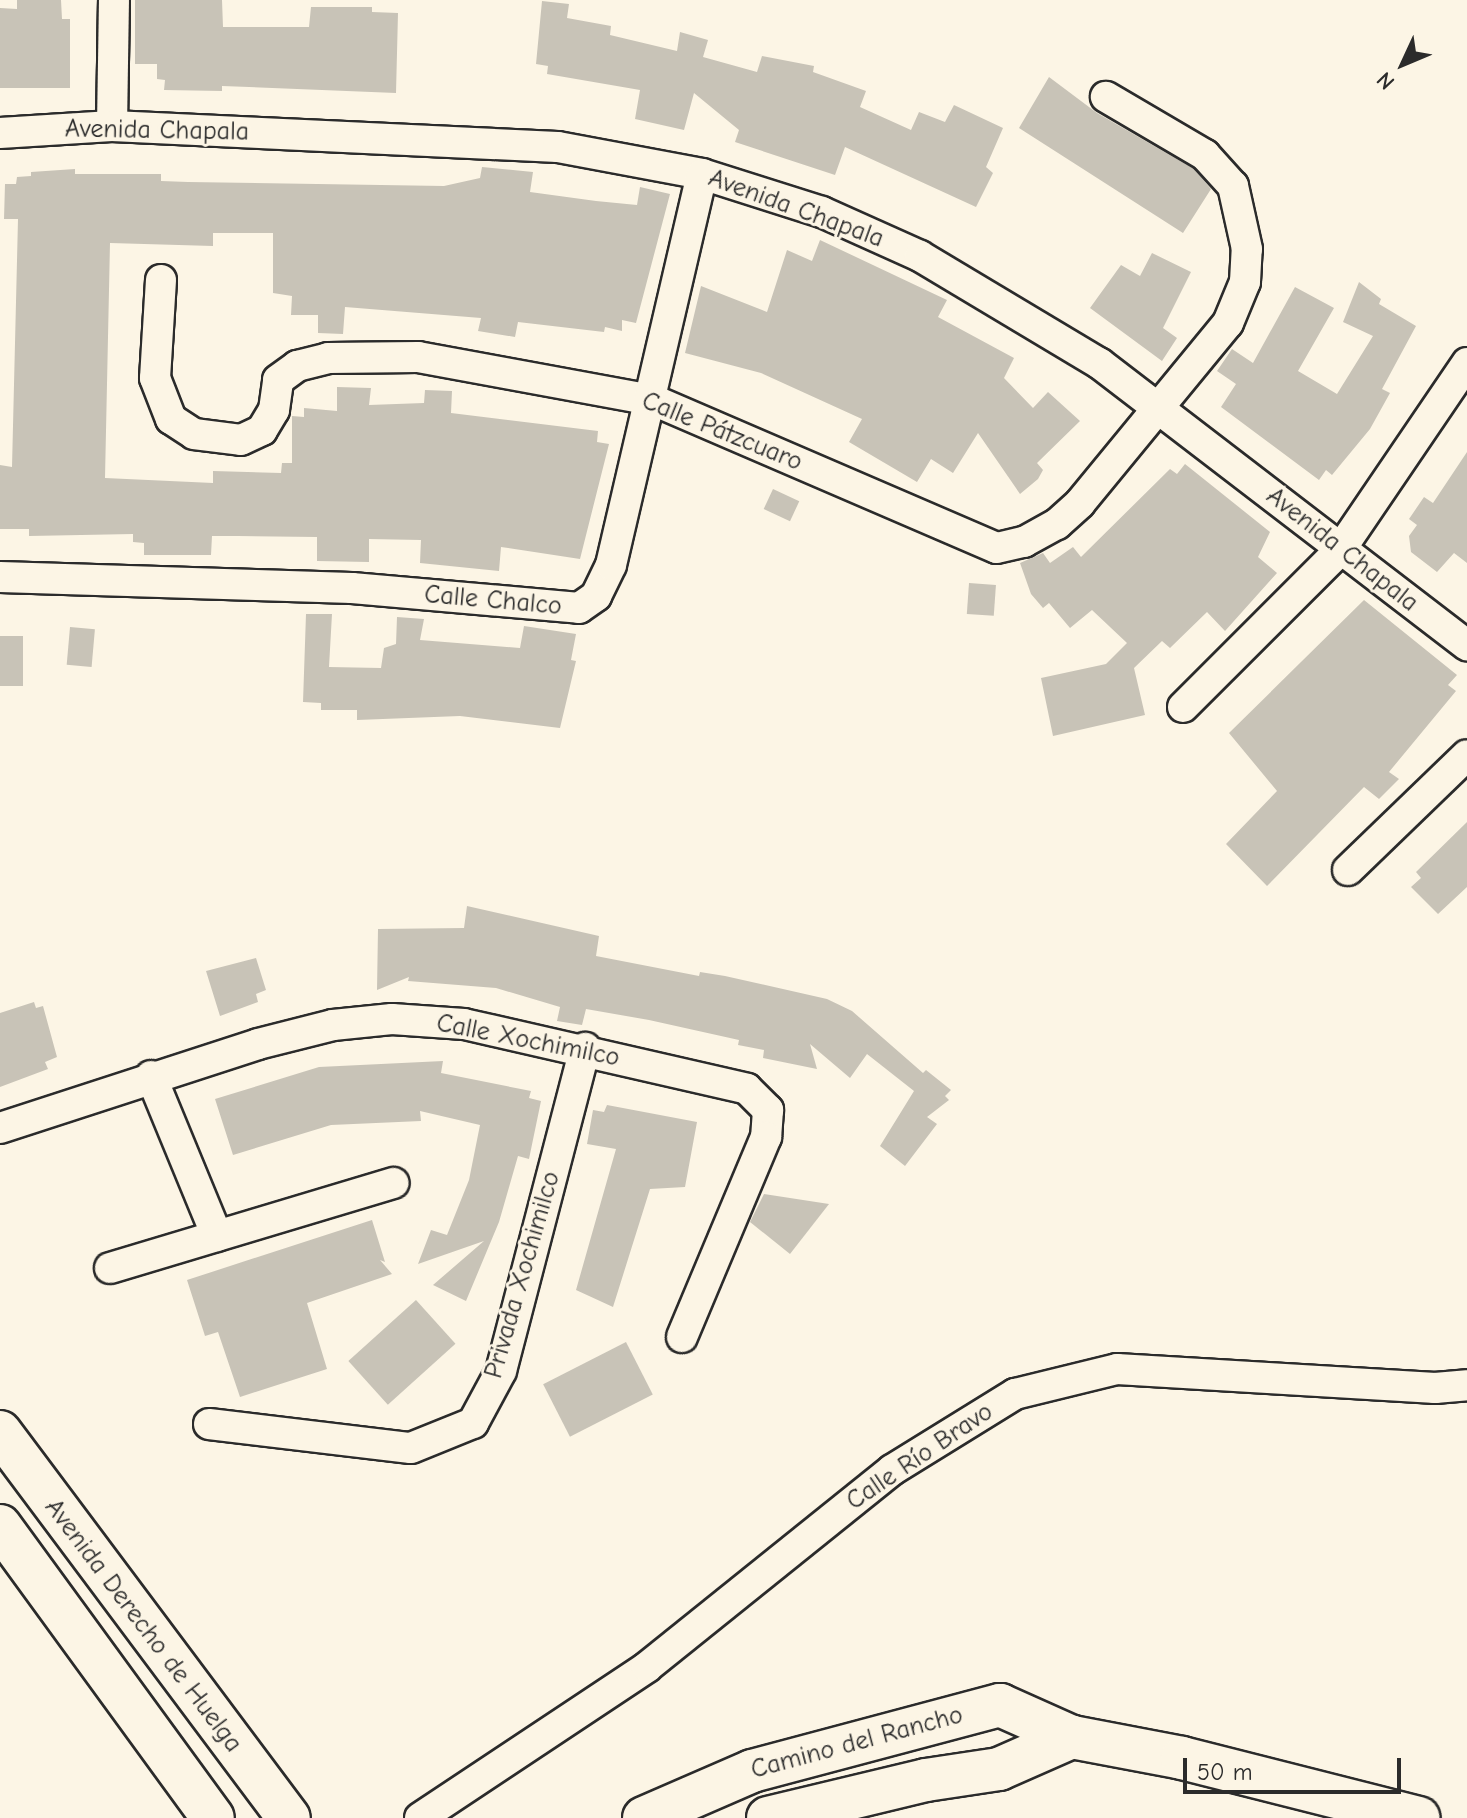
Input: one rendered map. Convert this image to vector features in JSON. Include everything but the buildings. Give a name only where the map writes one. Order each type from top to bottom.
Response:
[{"type":"main road","name":"Avenida Derecho de Huelga","points":[[0,1432],[289,1818]]},
{"type":"main road","name":"Avenida Derecho de Huelga","points":[[0,1526],[213,1818]]},
{"type":"main road","name":"Camino del Rancho","points":[[644,1818],[752,1771],[1000,1705],[1072,1737],[1182,1758],[1419,1818]]},
{"type":"main road","name":"Camino del Rancho","points":[[768,1818],[926,1780],[999,1769],[1072,1737]]},
{"type":"street","points":[[112,126],[114,0]]},
{"type":"street","name":"Calle Pátzcuaro","points":[[161,280],[155,378],[171,419],[194,434],[241,440],[262,430],[274,410],[278,380],[297,366],[328,358],[418,357],[653,400],[997,548],[1024,542],[1057,524],[1163,408],[1240,301],[1247,249],[1233,186],[1205,155],[1106,97]]},
{"type":"street","name":"Avenida Chapala","points":[[0,133],[112,126],[558,147],[702,174],[822,212],[920,256],[1017,310],[1163,408],[1340,550],[1467,645]]},
{"type":"street","name":"Calle Chalco","points":[[0,577],[352,588],[579,608],[596,596],[611,565],[653,400],[702,174]]},
{"type":"street","points":[[1183,707],[1340,550],[1467,363]]},
{"type":"street","points":[[1348,870],[1467,755]]},
{"type":"street","name":"Calle Xochimilco","points":[[0,1128],[151,1076],[333,1025],[392,1019],[464,1024],[585,1048],[747,1089],[768,1110],[766,1137],[682,1337]]},
{"type":"street","name":"Privada Xochimilco","points":[[209,1424],[411,1448],[473,1423],[501,1371],[585,1048]]},
{"type":"street","points":[[151,1076],[217,1236]]},
{"type":"street","points":[[110,1268],[394,1183]]},
{"type":"street","name":"Calle Río Bravo","points":[[420,1818],[647,1667],[892,1470],[1015,1394],[1117,1369],[1435,1388],[1467,1385]]}]
